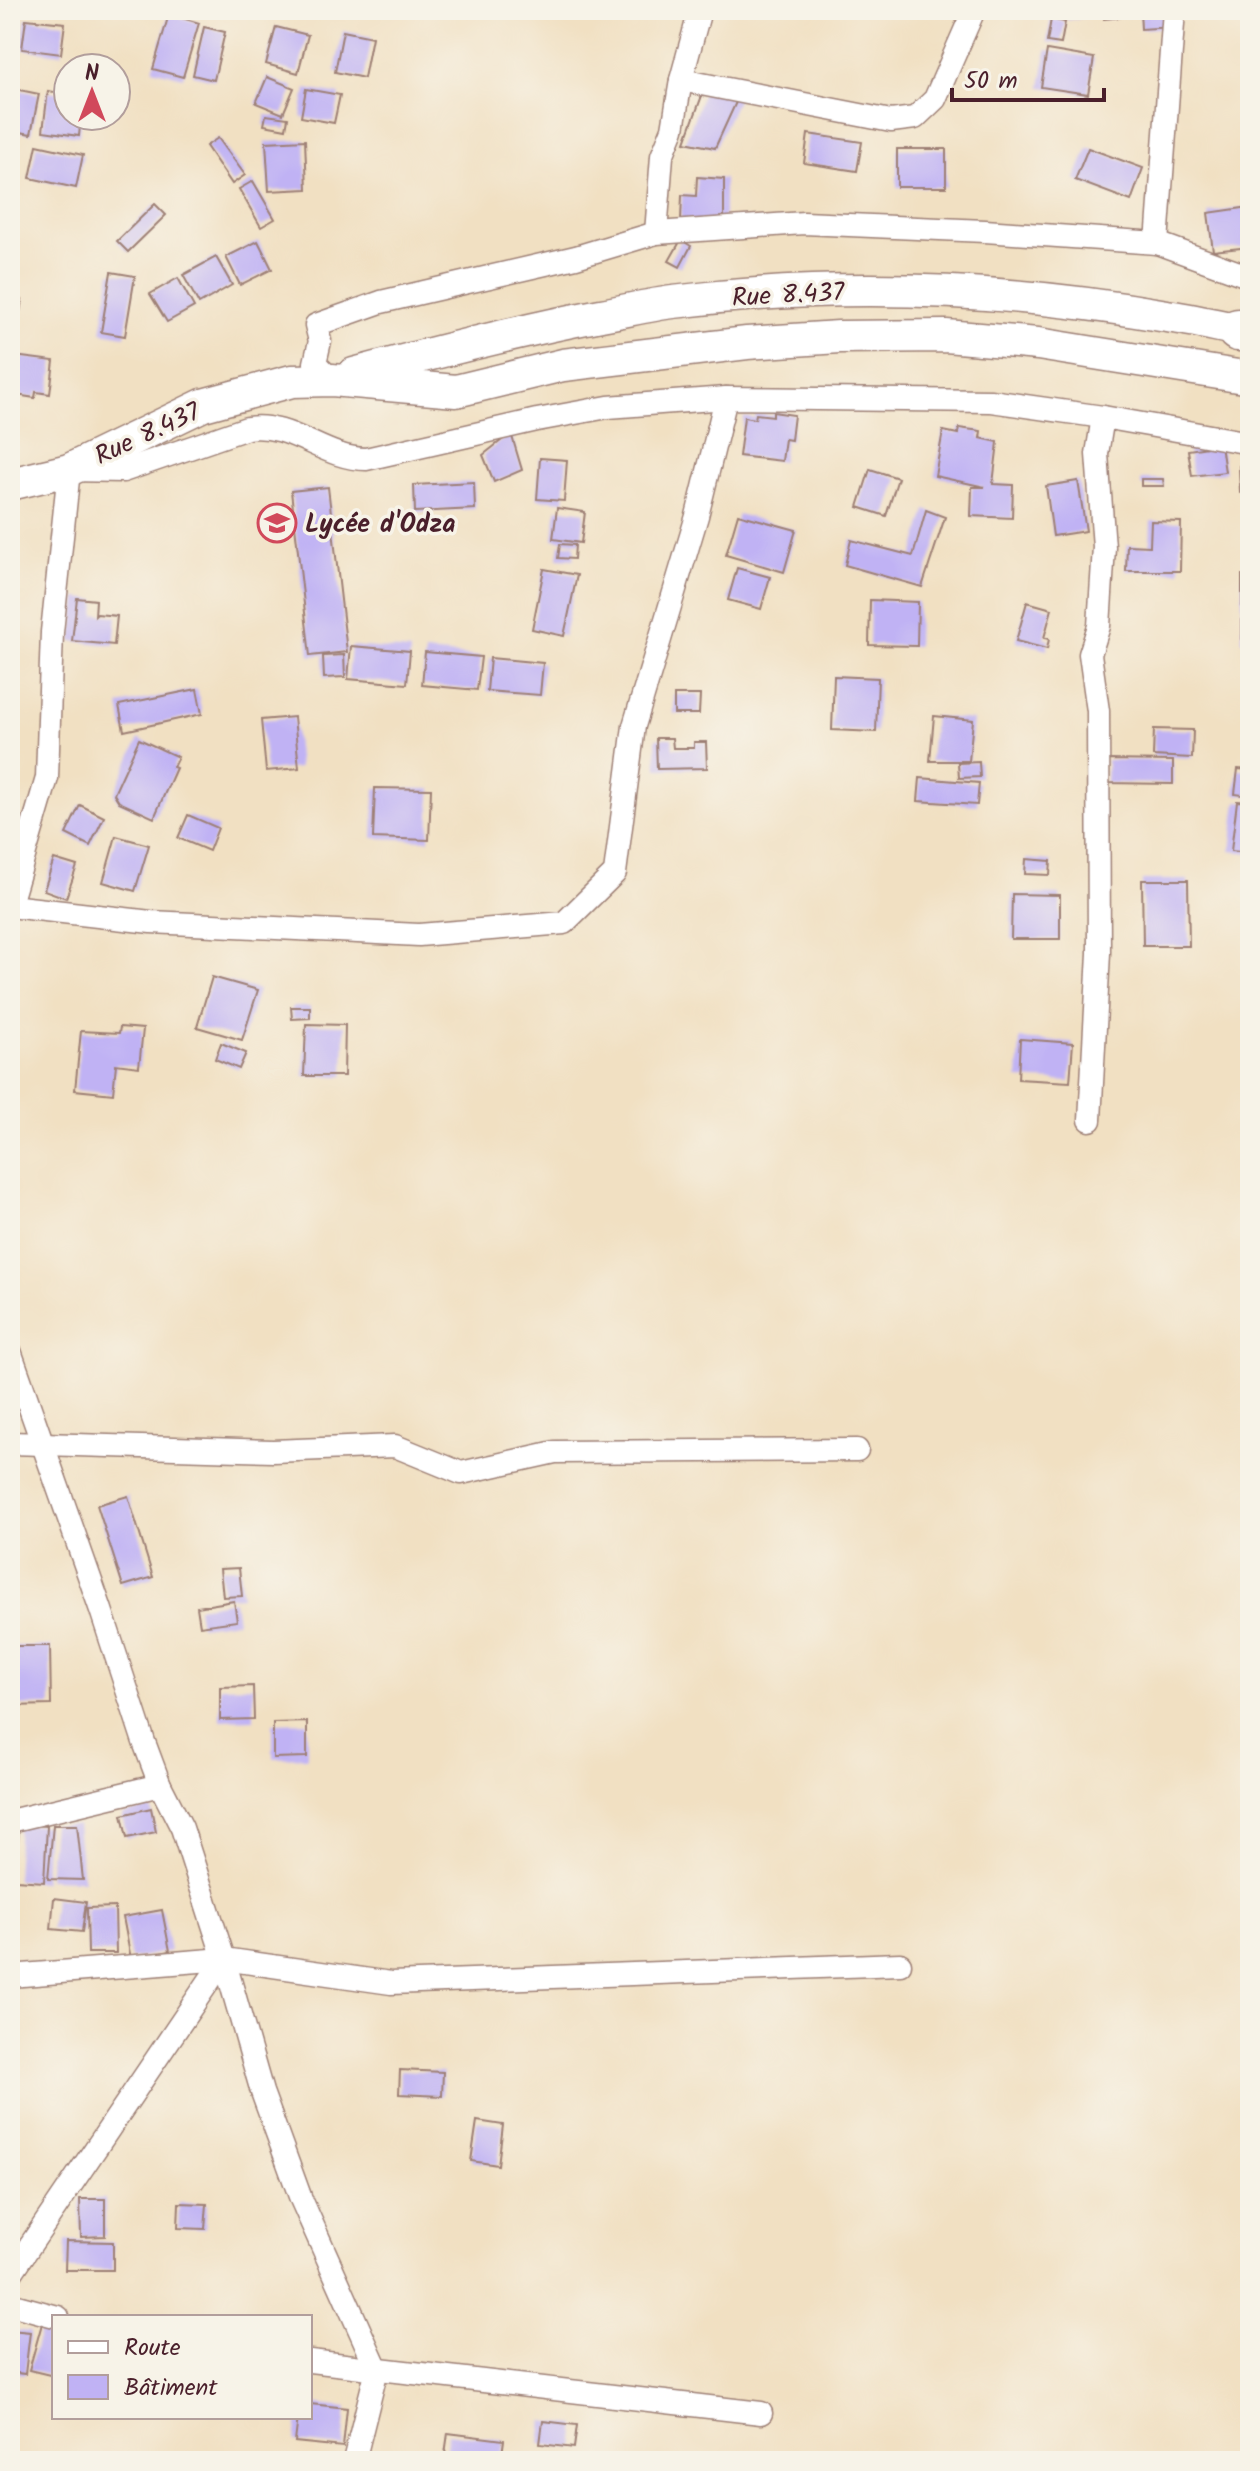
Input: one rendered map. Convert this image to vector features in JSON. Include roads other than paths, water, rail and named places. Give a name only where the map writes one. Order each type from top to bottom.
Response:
[{"type":"main road","name":"Rue 8.437","points":[[332,380],[559,323],[669,302],[763,293],[899,292],[1048,300],[1167,316],[1246,331]]},
{"type":"main road","name":"Rue 8.437","points":[[10,484],[69,470],[203,405],[292,381],[332,380],[456,391],[563,365],[691,349],[839,337],[946,336],[1053,346],[1250,378]]},
{"type":"street","points":[[656,233],[662,156],[673,129],[681,80],[700,10]]},
{"type":"street","points":[[681,80],[891,121],[915,118],[935,99],[974,10]]},
{"type":"street","points":[[1157,243],[1174,10]]},
{"type":"street","points":[[332,380],[315,363],[320,341],[316,325],[381,302],[576,257],[656,233],[804,223],[1157,243],[1250,277]]},
{"type":"street","points":[[726,398],[697,516],[634,726],[615,873],[564,923],[419,935],[151,922],[10,905],[47,778],[52,632],[69,470],[123,471],[247,428],[261,426],[277,428],[338,455],[366,459],[608,407],[726,398],[991,401],[1250,443]]},
{"type":"street","points":[[1090,1120],[1099,953],[1098,711],[1090,654],[1099,626],[1104,547],[1097,454],[1103,417]]},
{"type":"street","points":[[10,1351],[160,1785],[182,1828],[262,2092],[301,2199],[377,2369],[354,2461]]},
{"type":"street","points":[[10,1443],[273,1451],[395,1446],[461,1473],[555,1452],[857,1450]]},
{"type":"street","points":[[10,1821],[160,1785]]},
{"type":"street","points":[[10,2275],[224,1959]]},
{"type":"street","points":[[10,1976],[224,1959],[391,1983],[900,1964]]},
{"type":"street","points":[[10,2304],[52,2315]]},
{"type":"street","points":[[312,2361],[761,2413]]},
{"type":"place","name":"Lycée d'Odza","points":[[277,523]]}]
